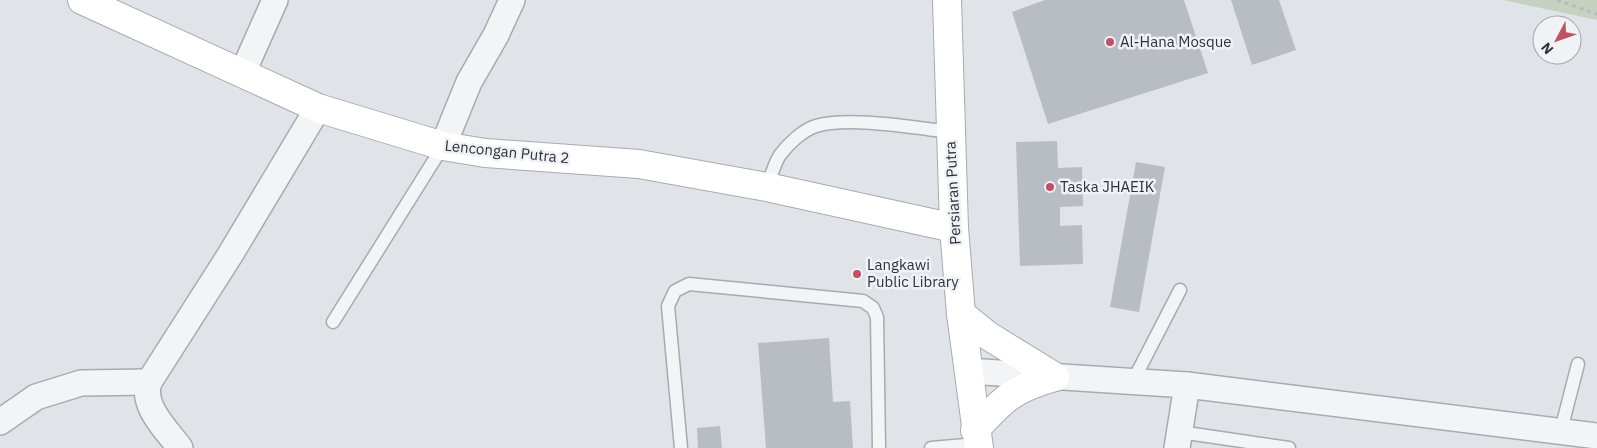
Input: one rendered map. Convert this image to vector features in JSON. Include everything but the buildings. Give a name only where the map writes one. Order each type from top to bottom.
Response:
[{"type":"street","name":"Lencongan Putra 2","points":[[82,0],[243,72],[318,108],[443,146],[485,153],[639,164],[767,187],[954,228]]},
{"type":"street","points":[[243,72],[274,0]]},
{"type":"street","points":[[443,146],[469,82],[496,35],[512,0]]},
{"type":"street","name":"Persiaran Putra","points":[[947,0],[954,228],[961,314],[977,443]]},
{"type":"street","points":[[180,448],[151,408],[146,392],[149,382],[230,255],[318,108]]},
{"type":"street","points":[[961,314],[987,335],[1054,377]]},
{"type":"street","points":[[968,371],[1187,385],[1561,430],[1597,436]]},
{"type":"street","points":[[977,443],[1001,401],[1016,390],[1054,377]]},
{"type":"street","points":[[0,422],[36,396],[81,383],[149,382]]},
{"type":"street","points":[[1179,440],[1187,385]]},
{"type":"lane","points":[[767,187],[780,156],[797,138],[815,126],[836,123],[890,124],[950,132]]},
{"type":"lane","points":[[333,322],[443,146]]},
{"type":"lane","points":[[681,448],[668,306],[675,291],[689,284],[863,301],[873,308],[877,317],[879,448]]},
{"type":"lane","points":[[1133,381],[1180,290]]},
{"type":"lane","points":[[1561,430],[1578,364]]},
{"type":"lane","points":[[1179,440],[1289,448]]},
{"type":"lane","points":[[931,448],[977,443]]},
{"type":"path","points":[[1557,0],[1597,14]]},
{"type":"green space","points":[[1503,0],[1597,0],[1597,20],[1582,17],[1582,15],[1574,15]]},
{"type":"place","name":"Al-Hana Mosque","points":[[1110,42]]},
{"type":"place","name":"Taska JHAEIK","points":[[1050,187]]},
{"type":"place","name":"Langkawi Public Library","points":[[857,274]]}]
